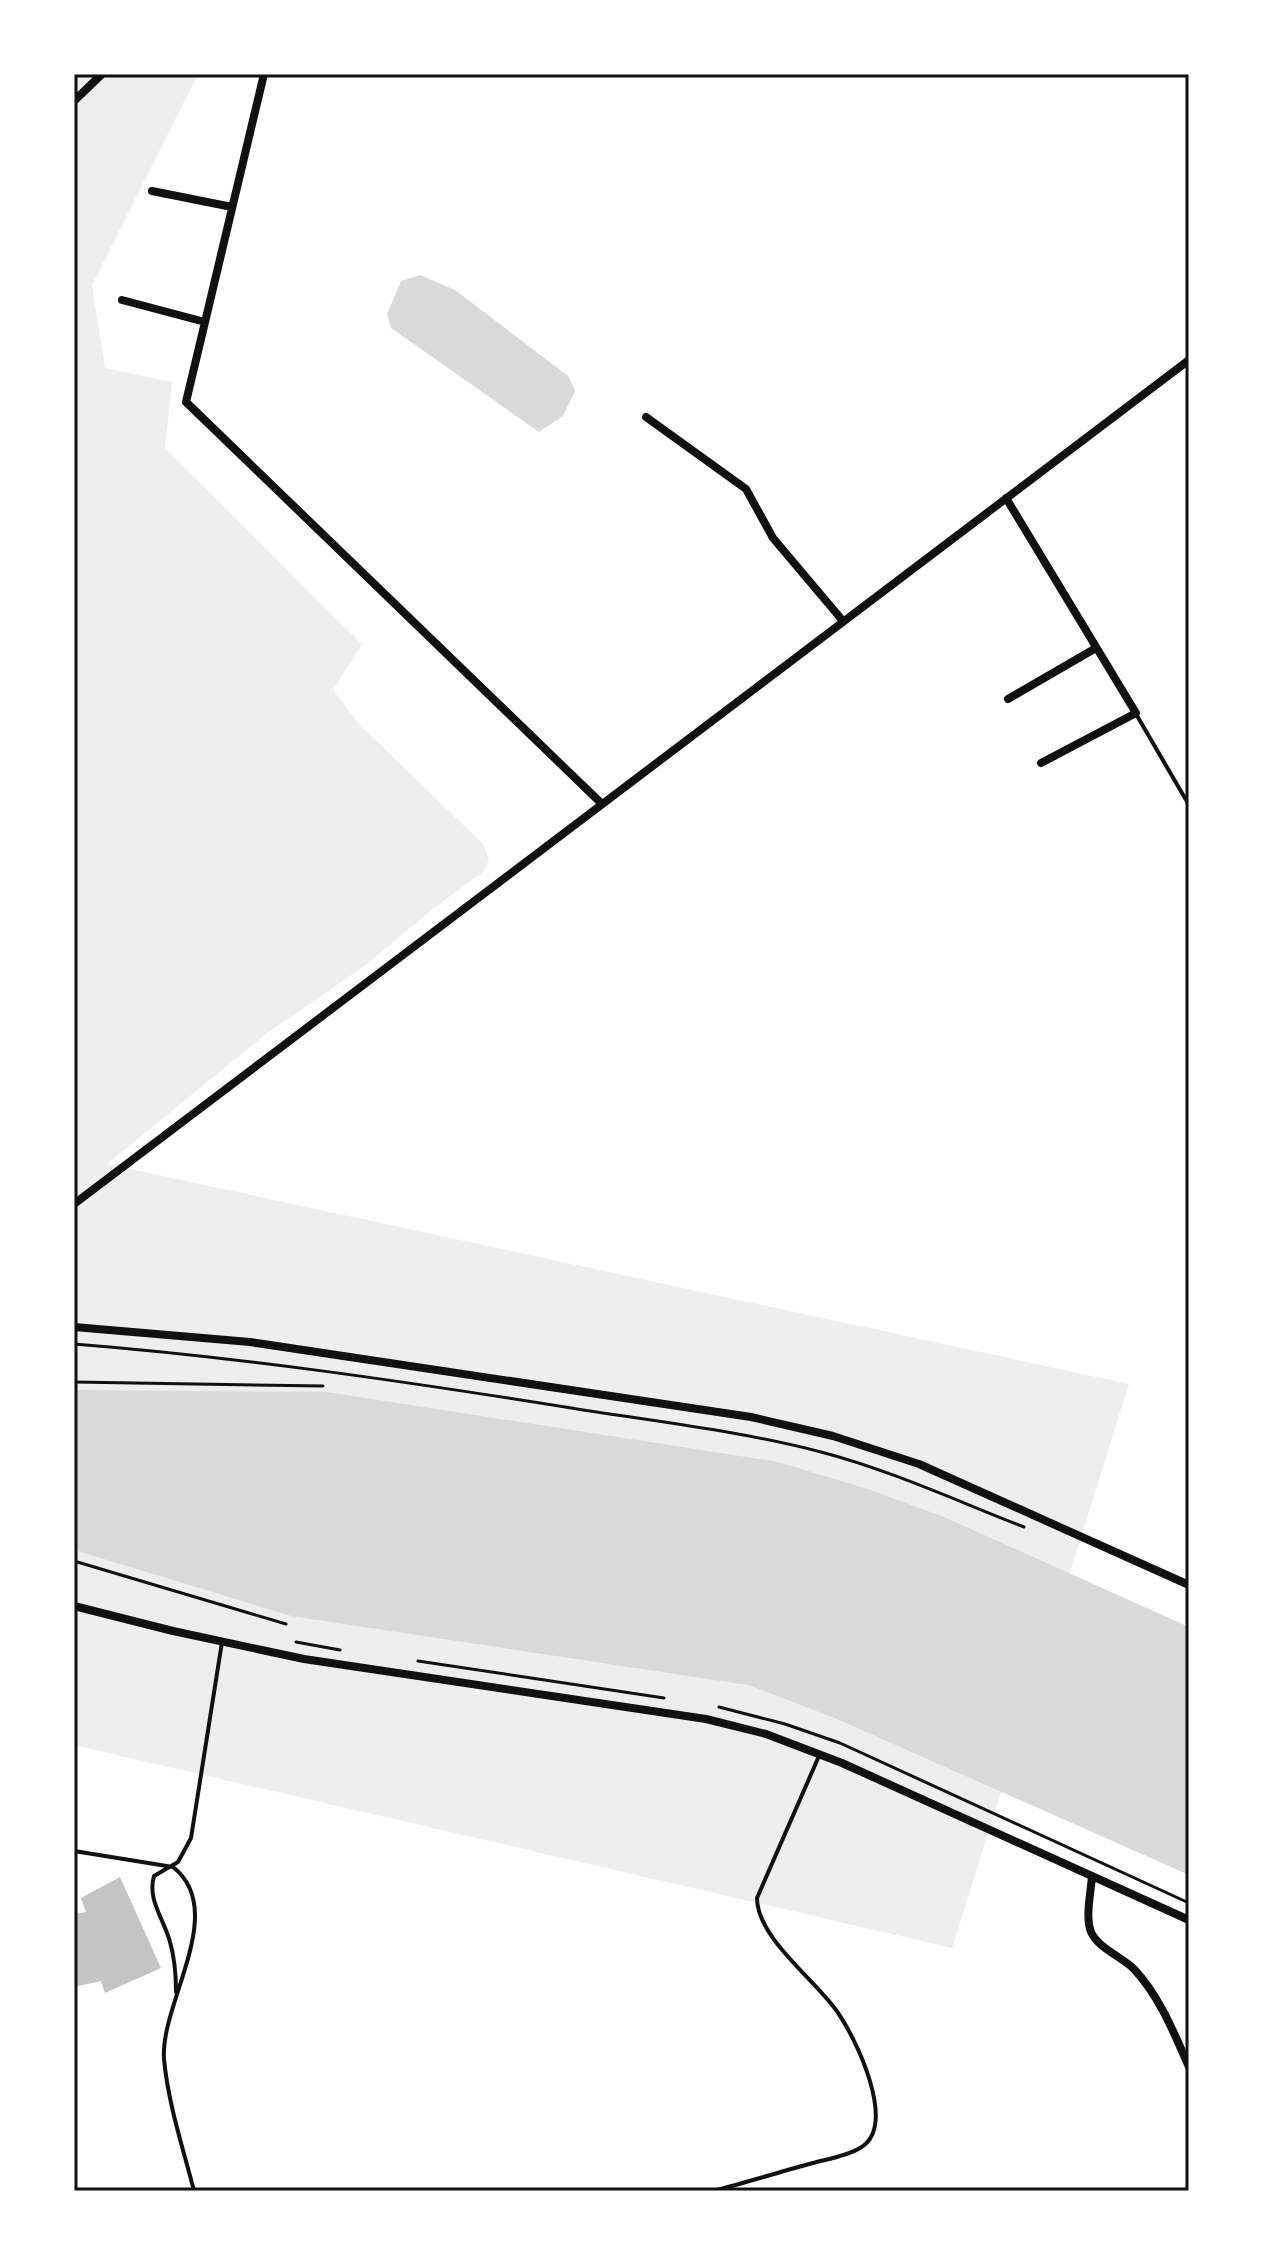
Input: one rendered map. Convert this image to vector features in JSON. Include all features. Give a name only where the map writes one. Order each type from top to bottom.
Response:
[{"type":"street","points":[[74,101],[102,74]]},
{"type":"street","points":[[264,74],[186,402],[602,804]]},
{"type":"street","points":[[152,191],[232,207]]},
{"type":"street","points":[[122,300],[205,322]]},
{"type":"street","points":[[74,1204],[1189,360]]},
{"type":"street","points":[[646,417],[746,489],[773,538],[843,621]]},
{"type":"street","points":[[1006,498],[1136,713],[1041,763]]},
{"type":"street","points":[[1008,699],[1096,648]]},
{"type":"street","points":[[74,1327],[266,1344],[751,1417],[833,1436],[919,1464],[1189,1585]]},
{"type":"street","points":[[74,1606],[304,1659],[706,1719],[766,1734],[820,1755],[1189,1920]]},
{"type":"street","points":[[1092,1876],[1089,1923],[1092,1934],[1132,1966],[1146,1983],[1164,2011],[1189,2067]]},
{"type":"lane","points":[[1136,713],[1189,805]]},
{"type":"lane","points":[[176,1995],[176,1965],[151,1886],[154,1876],[173,1867],[186,1851],[191,1838],[222,1642]]},
{"type":"lane","points":[[713,2191],[850,2153],[871,2140],[876,2125],[874,2095],[854,2038],[828,2000],[771,1935],[757,1910],[757,1898],[820,1755]]},
{"type":"lane","points":[[74,1851],[173,1867],[183,1875],[191,1896],[194,1930],[186,1973],[167,2025],[164,2057],[169,2094],[194,2191]]},
{"type":"path","points":[[74,1344],[310,1369],[778,1442],[867,1466],[1032,1530]]},
{"type":"path","points":[[74,1382],[323,1386]]},
{"type":"path","points":[[74,1561],[286,1624]]},
{"type":"shaded area","points":[[74,74],[198,74],[92,285],[105,368],[172,382],[165,448],[362,644],[333,690],[360,725],[483,844],[489,859],[484,871],[363,967],[266,1034],[107,1164],[1129,1384],[952,1948],[74,1745]]},
{"type":"shaded area","points":[[420,275],[455,290],[568,376],[575,391],[563,416],[539,432],[391,328],[387,314],[401,281]]},
{"type":"shaded area","points":[[74,1390],[327,1392],[778,1462],[868,1489],[944,1517],[1189,1627],[1189,1875],[837,1719],[748,1685],[291,1616],[74,1550]]},
{"type":"building","points":[[120,1877],[161,1968],[105,1993],[101,1981],[74,1987],[74,1914],[86,1912],[81,1898]]}]
